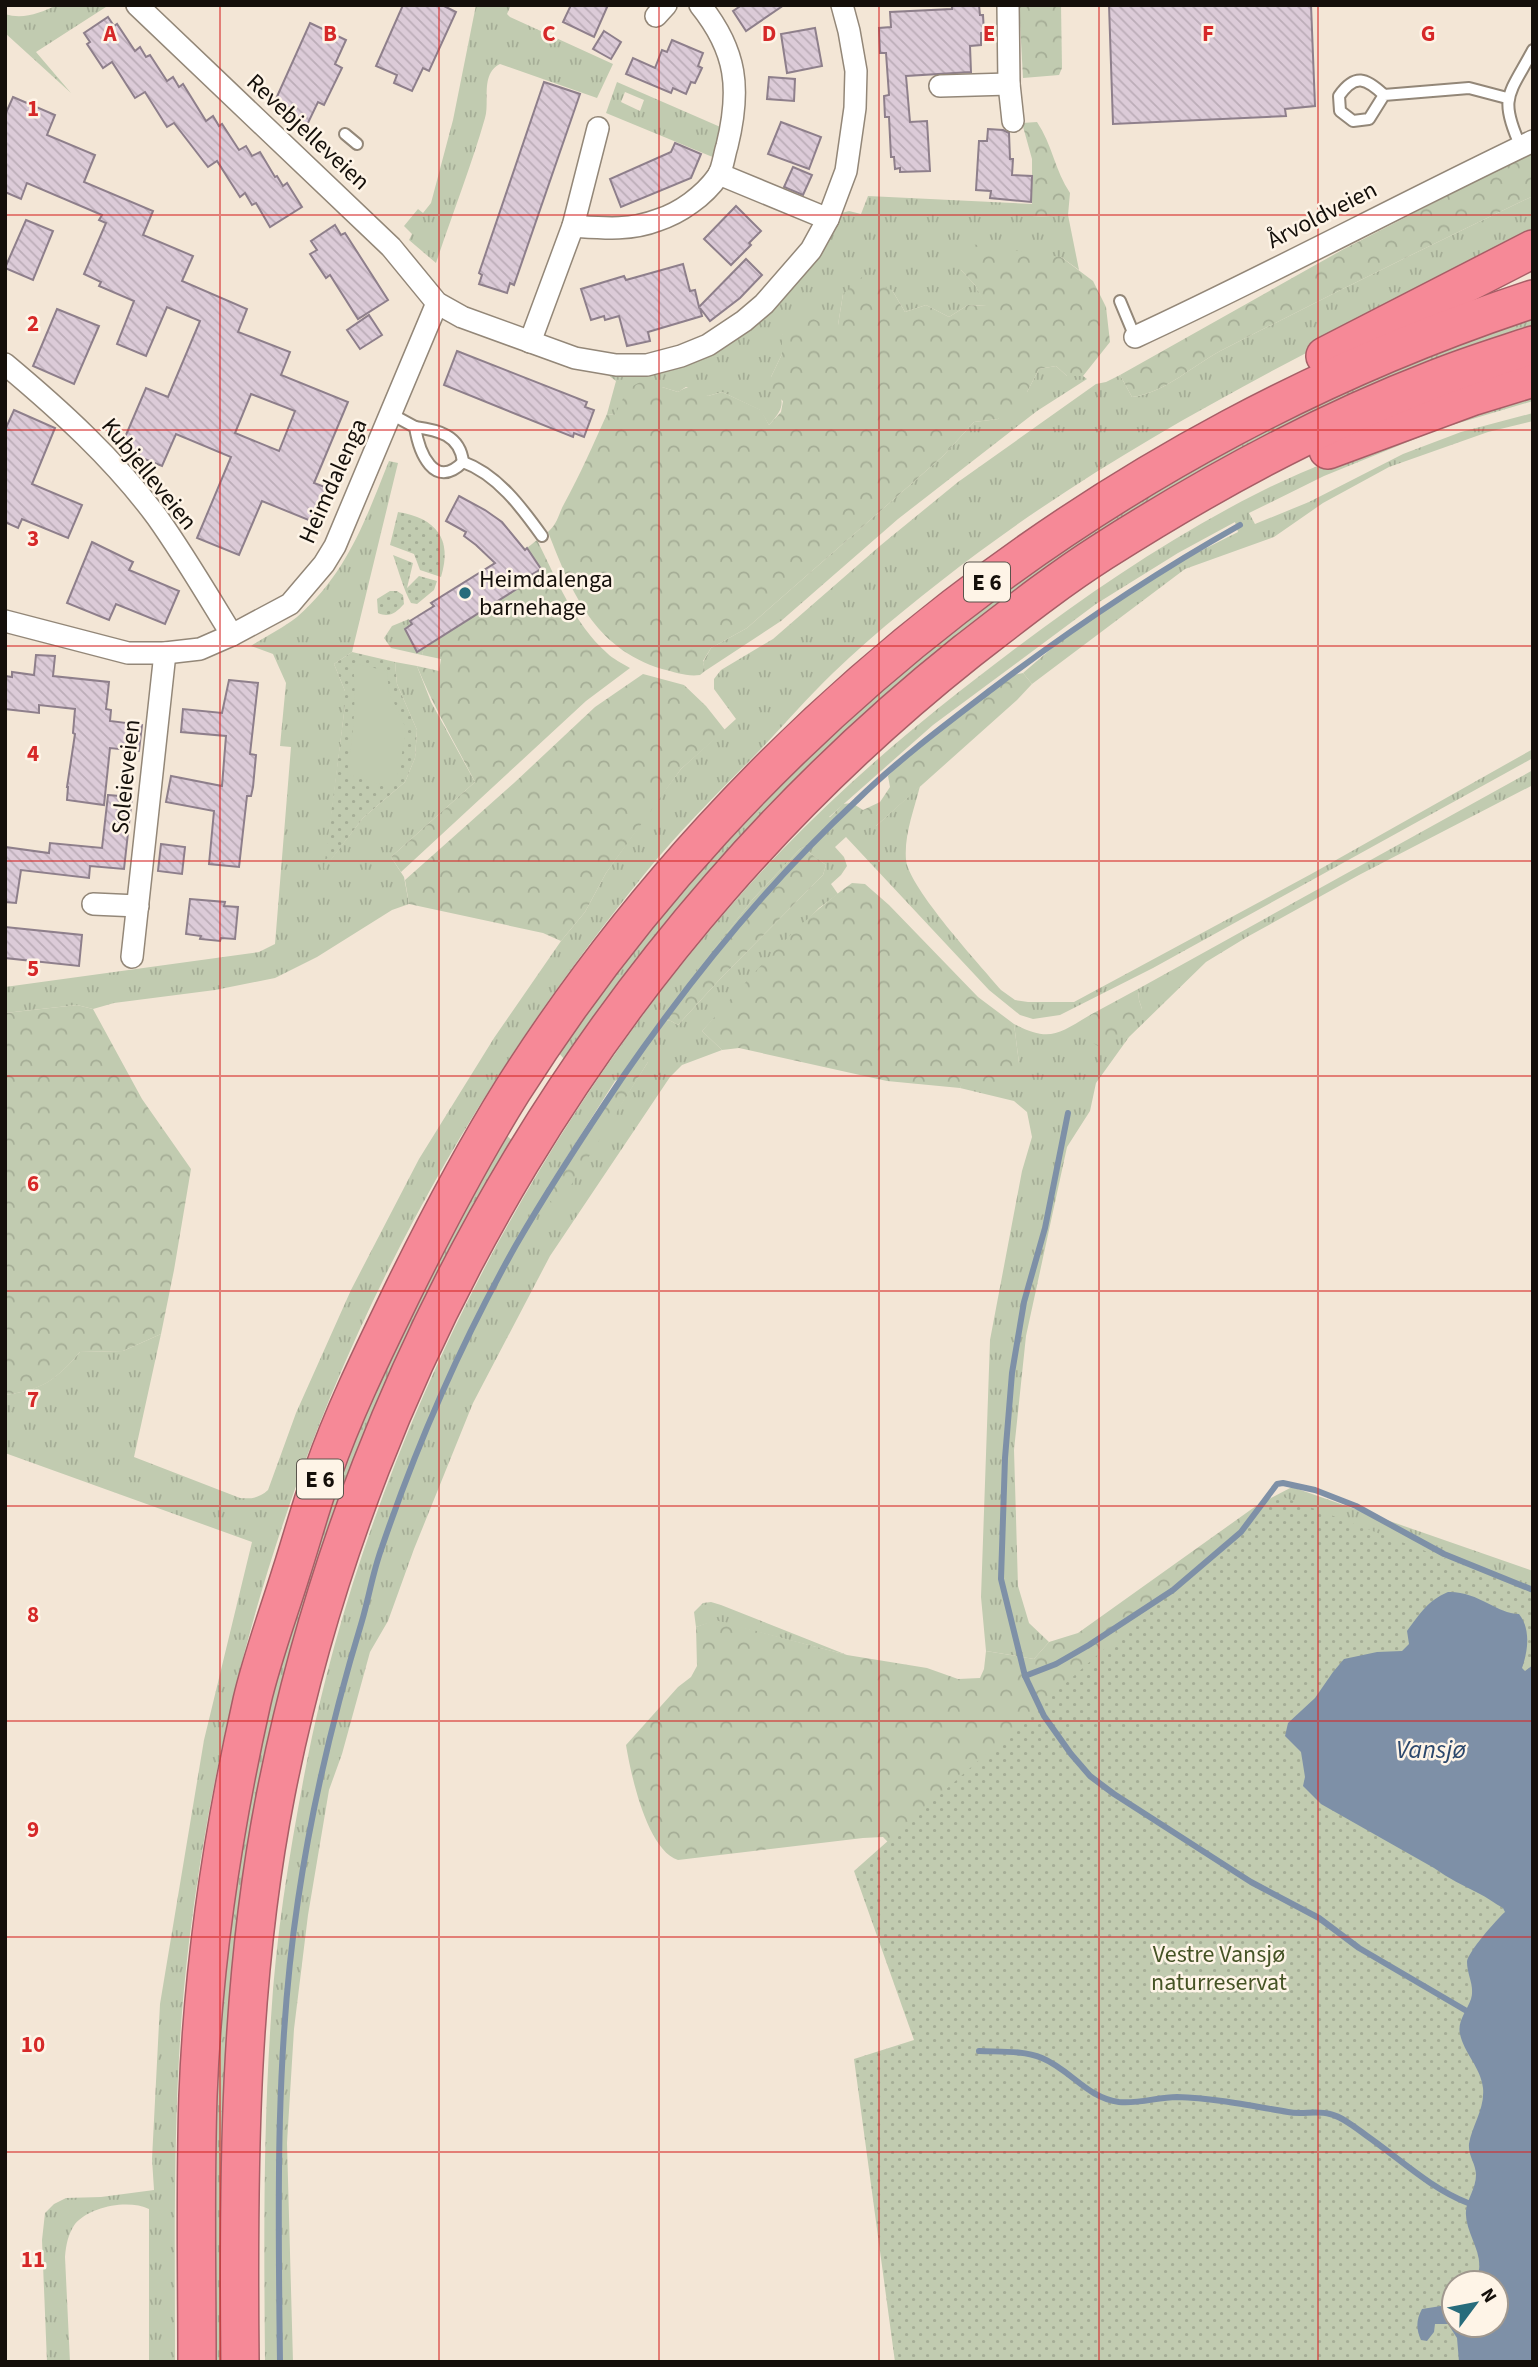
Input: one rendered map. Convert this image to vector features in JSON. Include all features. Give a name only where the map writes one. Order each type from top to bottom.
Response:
[{"type":"highway","name":"E 6","points":[[1186,452],[1220,414],[1376,329],[1533,249]]},
{"type":"highway","name":"E 6","points":[[197,2362],[198,2094],[207,1978],[219,1876],[253,1696],[321,1475],[379,1341],[439,1217],[513,1091],[570,1007],[629,928],[682,865],[763,777],[902,649],[970,595],[1029,551],[1186,452],[1256,413],[1392,351],[1533,299]]},
{"type":"highway","name":"E 6","points":[[240,2362],[243,2063],[250,1980],[276,1794],[297,1700],[354,1510],[388,1421],[458,1271],[530,1145],[619,1012],[696,914],[757,844],[820,780],[909,697],[1003,623],[1098,555],[1210,487],[1268,455],[1364,409],[1437,378],[1533,345]]},
{"type":"highway","name":"E 6","points":[[1210,487],[1325,451],[1474,396],[1533,378]]},
{"type":"street","name":"Revebjelleveien","points":[[137,5],[391,247],[437,303]]},
{"type":"street","points":[[573,226],[636,227],[660,220],[703,193],[719,174],[734,114],[732,64],[717,27],[700,5]]},
{"type":"street","points":[[437,303],[462,317],[575,358],[616,365],[647,365],[681,356],[708,345],[744,321],[764,304],[811,250],[828,219],[846,171],[855,108],[856,71],[842,5]]},
{"type":"street","points":[[1008,5],[1013,121]]},
{"type":"street","points":[[940,86],[1010,83]]},
{"type":"street","points":[[530,342],[573,226],[598,128]]},
{"type":"street","name":"Årvoldveien","points":[[1135,337],[1527,144]]},
{"type":"street","points":[[719,174],[828,219]]},
{"type":"street","name":"Heimdalenga","points":[[5,621],[128,653],[165,653],[200,649],[290,604],[324,564],[335,545],[437,303]]},
{"type":"street","name":"Kubjelleveien","points":[[5,364],[53,404],[100,450],[156,516],[232,635]]},
{"type":"street","name":"Soleieveien","points":[[132,957],[165,653]]},
{"type":"street","points":[[93,904],[138,906]]},
{"type":"lane","points":[[1527,144],[1510,124],[1507,99],[1533,50]]},
{"type":"lane","points":[[1384,95],[1370,82],[1359,80],[1347,84],[1339,96],[1340,111],[1353,121],[1369,119],[1384,95],[1410,91],[1469,88],[1507,99]]},
{"type":"lane","points":[[345,134],[357,144]]},
{"type":"lane","points":[[1120,302],[1135,337]]},
{"type":"lane","points":[[391,414],[415,427],[449,436],[458,444],[463,462]]},
{"type":"lane","points":[[415,427],[419,450],[425,461],[434,468],[455,470],[463,462]]},
{"type":"lane","points":[[463,462],[476,467],[520,505],[542,536]]},
{"type":"green space","points":[[57,5],[109,5],[36,52],[71,93],[5,33],[5,14],[25,16]]},
{"type":"green space","points":[[476,5],[511,5],[507,14],[510,17],[613,64],[597,98],[500,64],[494,68],[488,81],[485,118],[436,263],[409,240],[412,234],[404,226],[418,209],[423,213],[431,203],[453,120]]},
{"type":"green space","points":[[1019,5],[1061,5],[1062,68],[1059,75],[1023,78]]},
{"type":"green space","points":[[617,82],[725,129],[715,158],[606,113]],"holes":[[[625,92],[644,100],[640,111],[621,102]]]},
{"type":"green space","points":[[1037,122],[1070,193],[1068,215],[1032,217],[1032,159],[1022,123]]},
{"type":"green space","points":[[1533,152],[1533,196],[1214,354],[1169,384],[1132,397],[1120,375],[1342,250]]},
{"type":"green space","points":[[868,196],[1033,204],[1033,217],[1068,215],[1079,270],[1061,257],[961,270],[975,285],[987,306],[968,305],[949,317],[926,305],[905,312],[892,290],[843,294],[838,325],[825,325],[782,335],[782,354],[771,377],[782,402],[779,412],[769,425],[760,410],[722,392],[708,396],[686,387],[678,392],[662,387],[615,415],[607,414],[616,381],[608,375],[611,371],[710,353],[838,214],[849,211],[861,214]]},
{"type":"green space","points":[[1533,196],[1533,237],[1249,383],[1111,463],[979,552],[904,611],[823,683],[687,825],[647,871],[556,991],[474,1114],[402,1242],[340,1373],[288,1509],[246,1649],[212,1793],[189,1942],[177,2099],[175,2362],[149,2362],[149,2209],[121,2205],[90,2213],[73,2228],[65,2257],[70,2362],[47,2362],[42,2240],[45,2213],[66,2198],[101,2197],[154,2190],[152,2159],[160,2004],[204,1740],[252,1542],[5,1453],[5,1395],[39,1387],[55,1377],[80,1352],[123,1351],[161,1334],[134,1457],[240,1498],[265,1493],[296,1413],[351,1290],[419,1159],[494,1038],[561,941],[585,912],[606,873],[649,812],[681,769],[736,719],[714,689],[714,679],[721,670],[773,639],[958,482],[1096,384],[1120,375],[1132,397],[1157,390],[1214,354]]},
{"type":"green space","points":[[971,244],[1061,257],[1093,281],[1106,307],[1110,342],[1083,376],[1067,376],[1056,366],[1039,369],[1027,392],[1028,404],[998,419],[974,422],[943,456],[747,628],[711,648],[703,661],[705,671],[700,675],[676,673],[639,660],[602,633],[577,597],[548,532],[556,522],[607,414],[615,415],[629,390],[639,383],[655,380],[662,387],[678,392],[690,387],[708,396],[722,392],[761,410],[769,425],[781,412],[783,401],[771,391],[771,377],[782,354],[782,335],[803,313],[825,325],[838,325],[843,294],[862,277],[892,290],[905,312],[926,305],[949,317],[968,305],[986,306],[975,285],[961,270]]},
{"type":"green space","points":[[1533,313],[1533,327],[1495,339],[1017,593],[567,1059],[558,1052],[583,1014],[692,876],[822,739],[1030,568],[1263,426]]},
{"type":"green space","points":[[1056,366],[1067,376],[1083,376],[1087,379],[1037,411],[898,519],[781,621],[705,671],[703,662],[711,648],[747,628],[943,456],[974,422],[998,419],[1027,392],[1039,369]]},
{"type":"green space","points":[[1533,394],[1533,401],[1442,428],[1324,476],[1249,513],[1255,524],[1309,502],[1403,454],[1461,432],[1533,413],[1533,421],[1488,432],[1389,467],[1323,503],[1274,537],[1185,569],[1032,684],[1023,673],[1087,618],[1157,573],[1238,532],[1235,522],[1178,553],[1096,604],[933,725],[829,817],[876,826],[920,786],[906,851],[910,873],[919,889],[1001,990],[1015,1000],[1074,1002],[1313,873],[1533,749],[1533,758],[1153,968],[1060,1015],[1033,1019],[1020,1015],[989,990],[846,837],[835,847],[844,857],[847,866],[831,884],[838,894],[819,908],[702,1031],[722,1050],[682,1065],[670,1077],[550,1256],[473,1403],[388,1621],[370,1652],[342,1754],[329,1790],[308,1915],[294,2029],[287,2143],[293,2362],[265,2362],[264,2233],[268,2061],[284,1892],[306,1766],[336,1642],[375,1518],[423,1396],[481,1276],[545,1160],[618,1050],[696,947],[808,824],[892,746],[951,698],[1101,587],[1162,547],[1258,493],[1325,463],[1393,438]],"holes":[[[802,847],[826,865],[823,875],[678,1025],[660,1019],[753,899]],[[648,1062],[598,1140],[547,1188],[615,1081]]]},
{"type":"green space","points":[[389,461],[398,463],[352,652],[334,664],[345,691],[345,705],[325,867],[363,818],[405,782],[415,758],[417,730],[397,684],[395,662],[417,666],[431,702],[475,782],[391,857],[404,877],[409,904],[392,910],[317,957],[275,978],[215,990],[114,1003],[93,1009],[77,1005],[5,1013],[5,987],[259,952],[275,944],[291,747],[280,746],[286,683],[273,654],[251,646],[297,617],[329,582],[353,545]]},
{"type":"green space","points":[[398,512],[422,519],[438,532],[445,552],[441,577],[420,570],[414,554],[390,545]]},
{"type":"green space","points":[[537,540],[575,615],[609,655],[630,668],[586,701],[401,872],[391,857],[475,782],[417,666],[439,671],[441,659],[422,655],[425,644],[426,646],[523,585],[521,581],[540,569],[527,548]]},
{"type":"green space","points":[[393,555],[413,563],[407,588],[419,576],[437,581],[434,590],[417,604],[411,603],[408,598]]},
{"type":"green space","points":[[390,591],[403,595],[404,604],[392,614],[378,613],[377,599]]},
{"type":"green space","points":[[409,619],[412,624],[405,629],[411,641],[421,638],[425,644],[422,655],[391,648],[384,638],[392,626]]},
{"type":"green space","points":[[352,652],[395,662],[397,684],[417,730],[415,758],[405,782],[363,818],[324,869],[345,705],[345,691],[334,664]]},
{"type":"green space","points":[[353,663],[387,671],[389,692],[405,726],[399,771],[395,779],[386,786],[347,774],[354,718]]},
{"type":"green space","points":[[1023,673],[1032,684],[1017,700],[876,826],[846,836],[829,818],[843,804],[852,803],[863,810],[880,802],[890,787],[888,776],[911,752],[1013,675]]},
{"type":"green space","points":[[643,674],[684,685],[706,706],[725,730],[681,769],[606,873],[585,912],[561,941],[543,933],[409,904],[405,880],[595,707]]},
{"type":"green space","points":[[1533,770],[1533,785],[1359,875],[1206,962],[1129,1037],[1096,1083],[1090,1111],[1067,1147],[1026,1336],[1014,1450],[1018,1586],[1029,1623],[1049,1642],[1034,1659],[986,1651],[981,1597],[990,1340],[1022,1171],[1032,1137],[1027,1112],[1014,1101],[960,1088],[964,1079],[1019,1063],[1014,1024],[1036,1033],[1053,1034],[1090,1015],[1090,1025],[1142,1009],[1138,989]]},
{"type":"green space","points":[[802,847],[826,865],[823,875],[678,1025],[659,1019],[753,899]]},
{"type":"green space","points":[[852,883],[865,884],[889,905],[978,997],[1014,1024],[1019,1063],[1012,1085],[965,1079],[960,1088],[887,1081],[739,1048],[722,1050],[702,1031],[791,934]]},
{"type":"green space","points":[[1138,989],[1142,1009],[1129,1027],[1098,1046],[1088,1040],[1090,1015]]},
{"type":"green space","points":[[77,1005],[93,1009],[142,1099],[191,1169],[174,1270],[161,1334],[123,1351],[80,1352],[64,1370],[48,1382],[39,1387],[5,1395],[5,1013]]},
{"type":"green space","points":[[634,1055],[648,1062],[558,1206],[544,1197],[547,1188]]},
{"type":"green space","points":[[506,1135],[514,1142],[279,1707],[225,2362],[213,2362],[215,2093],[223,1968],[258,1746],[281,1651],[321,1519],[417,1290]]},
{"type":"green space","points":[[1292,1487],[1533,1571],[1533,1608],[1288,1510],[1256,1506]]},
{"type":"green space","name":"Vestre Vansjø naturreservat","points":[[1278,1495],[1533,1592],[1533,2362],[895,2362],[854,2059],[914,2040],[854,1871]]},
{"type":"green space","points":[[1256,1506],[1288,1510],[1533,1608],[1533,1665],[1524,1672],[1522,1668],[1527,1633],[1519,1614],[1463,1593],[1443,1594],[1427,1607],[1407,1631],[1409,1644],[1402,1651],[1377,1652],[1345,1659],[1315,1698],[1291,1719],[1285,1732],[1288,1741],[1301,1752],[1305,1777],[1303,1784],[1321,1804],[1345,1859],[1337,1897],[1316,1908],[1309,1921],[1429,2003],[1445,2017],[1457,2043],[1449,2057],[1436,2053],[1415,2034],[1310,1979],[1259,1957],[1236,1935],[1194,1917],[1095,1863],[1074,1872],[1105,1899],[1154,1919],[1185,1956],[1148,1994],[1109,1982],[1086,1982],[1074,1966],[1063,1971],[1060,1990],[1106,2008],[1135,2011],[1163,2001],[1177,1989],[1207,1986],[1224,2007],[1210,2024],[1221,2049],[1219,2060],[1241,2055],[1257,2060],[1263,2064],[1265,2086],[1247,2098],[1196,2091],[1146,2095],[1153,2110],[1126,2136],[1114,2171],[1090,2203],[1103,2219],[1107,2238],[1095,2273],[1086,2289],[1111,2317],[1138,2310],[1161,2313],[1169,2350],[1161,2362],[905,2362],[876,2179],[870,2071],[916,2041],[925,2026],[936,1995],[924,1965],[896,1920],[902,1876],[896,1855],[883,1837],[678,1860],[667,1853],[649,1827],[636,1792],[626,1745],[678,1687],[691,1677],[697,1666],[696,1627],[715,1620],[847,1655],[927,1668],[958,1679],[980,1678],[986,1651],[1034,1659],[1049,1642],[1078,1633]]},
{"type":"green space","points":[[711,1602],[847,1655],[715,1621],[696,1627],[694,1612],[703,1603]]},
{"type":"water","name":"Vansjø","points":[[1448,1592],[1469,1595],[1519,1614],[1525,1626],[1527,1640],[1522,1668],[1525,1671],[1533,1665],[1533,2362],[1459,2362],[1457,2339],[1510,2339],[1510,2269],[1479,2269],[1478,2253],[1466,2219],[1476,2175],[1469,2144],[1480,2110],[1483,2088],[1459,2029],[1472,1994],[1468,1958],[1483,1936],[1505,1912],[1485,1896],[1321,1804],[1303,1786],[1305,1777],[1301,1752],[1285,1736],[1288,1723],[1315,1698],[1344,1659],[1377,1652],[1402,1651],[1409,1644],[1407,1631],[1424,1608]]},
{"type":"water","name":"Vansjø","points":[[1440,2306],[1440,2324],[1435,2324],[1434,2332],[1427,2341],[1421,2340],[1418,2328],[1422,2309]]},
{"type":"building","points":[[403,5],[442,5],[456,12],[429,71],[423,68],[412,91],[394,83],[397,75],[376,66]]},
{"type":"building","points":[[571,5],[608,5],[594,37],[563,22]]},
{"type":"building","points":[[742,5],[784,5],[746,31],[733,11]]},
{"type":"building","points":[[952,5],[979,5],[980,15],[983,15],[984,33],[981,33],[981,45],[970,46],[971,72],[906,76],[910,122],[927,121],[930,171],[900,172],[900,168],[895,169],[894,157],[891,157],[889,117],[885,117],[884,96],[889,95],[886,53],[880,53],[879,28],[891,27],[890,12],[952,9]]},
{"type":"building","points":[[1109,5],[1311,5],[1315,106],[1285,109],[1286,116],[1113,124]]},
{"type":"building","points":[[108,17],[114,26],[117,24],[135,51],[140,47],[146,57],[150,55],[167,81],[173,77],[179,87],[183,84],[206,121],[213,116],[219,126],[222,124],[239,150],[246,146],[252,156],[260,152],[275,177],[277,176],[283,186],[287,183],[302,207],[270,227],[256,203],[252,205],[245,193],[240,197],[217,161],[208,167],[174,123],[167,127],[145,92],[135,98],[112,62],[103,68],[87,44],[90,42],[84,33]]},
{"type":"building","points":[[310,23],[346,40],[335,64],[342,68],[324,105],[318,102],[307,125],[289,117],[293,109],[275,101]]},
{"type":"building","points":[[815,28],[822,66],[787,73],[781,34]]},
{"type":"building","points":[[604,31],[621,42],[611,59],[593,49]]},
{"type":"building","points":[[672,40],[703,53],[698,66],[702,68],[686,94],[673,88],[671,93],[626,74],[633,58],[655,68],[662,50],[667,52]]},
{"type":"building","points":[[769,77],[795,79],[794,101],[767,99]]},
{"type":"building","points":[[544,82],[580,94],[514,285],[510,283],[507,293],[479,284],[482,275],[479,273]]},
{"type":"building","points":[[13,97],[55,115],[47,135],[95,155],[84,182],[153,211],[143,235],[193,256],[182,281],[247,309],[238,332],[290,352],[281,375],[348,402],[314,483],[330,489],[316,523],[262,501],[239,555],[197,538],[231,457],[176,434],[162,466],[120,449],[146,388],[168,397],[200,321],[167,307],[146,356],[117,344],[134,301],[99,286],[101,282],[84,274],[106,223],[99,220],[102,215],[27,183],[21,199],[5,192],[5,115]],"holes":[[[251,394],[295,411],[279,451],[235,433]]]},
{"type":"building","points":[[781,122],[821,137],[809,169],[768,154]]},
{"type":"building","points":[[988,129],[1009,133],[1010,159],[1013,159],[1012,175],[1032,176],[1031,202],[990,198],[991,191],[976,190],[979,141],[987,141]]},
{"type":"building","points":[[675,143],[701,154],[691,178],[621,207],[610,179],[671,152]]},
{"type":"building","points":[[793,167],[812,175],[803,195],[784,187]]},
{"type":"building","points":[[736,206],[761,231],[731,265],[704,239]]},
{"type":"building","points":[[26,220],[53,231],[33,280],[5,268]]},
{"type":"building","points":[[335,225],[341,235],[345,233],[388,300],[358,319],[330,275],[326,278],[310,254],[317,250],[311,241]]},
{"type":"building","points":[[746,259],[762,275],[740,298],[710,321],[700,308],[702,316],[648,332],[650,341],[627,346],[619,316],[605,320],[604,316],[591,320],[581,289],[624,276],[626,280],[683,264],[690,291],[695,290],[699,307]]},
{"type":"building","points":[[57,309],[99,326],[74,384],[33,366]]},
{"type":"building","points":[[369,315],[382,335],[360,349],[347,330]]},
{"type":"building","points":[[457,351],[587,402],[585,407],[594,410],[584,437],[574,433],[573,437],[444,385]]},
{"type":"building","points":[[14,410],[55,428],[32,484],[82,505],[68,538],[22,519],[18,528],[5,522],[5,430]]},
{"type":"building","points":[[459,496],[502,522],[525,550],[527,548],[541,569],[521,581],[523,585],[417,652],[405,629],[412,624],[410,621],[434,606],[431,603],[495,563],[464,536],[466,532],[446,521]]},
{"type":"building","points":[[92,542],[133,562],[129,570],[179,591],[165,624],[116,604],[109,620],[67,603]]},
{"type":"building","points":[[36,655],[55,656],[53,676],[109,682],[106,709],[111,710],[110,721],[142,725],[139,751],[110,748],[104,805],[67,800],[75,734],[75,709],[39,705],[39,713],[5,709],[5,676],[12,677],[12,672],[34,675]]},
{"type":"building","points":[[229,680],[258,683],[250,754],[256,755],[253,787],[251,796],[247,796],[239,867],[209,864],[214,811],[166,802],[171,776],[222,786],[226,736],[181,732],[183,709],[222,713]]},
{"type":"building","points":[[108,795],[132,797],[124,869],[90,866],[89,878],[21,870],[16,903],[5,902],[5,847],[49,853],[50,843],[102,848]]},
{"type":"building","points":[[161,844],[185,847],[182,874],[158,871]]},
{"type":"building","points":[[190,899],[225,902],[224,906],[238,907],[235,939],[200,939],[201,936],[186,934]]},
{"type":"building","points":[[5,927],[82,935],[79,966],[5,958]]},
{"type":"waterway","points":[[280,2362],[279,2188],[285,2015],[298,1900],[310,1829],[333,1725],[379,1556],[426,1431],[496,1281],[554,1182],[648,1041],[732,933],[823,833],[905,757],[1022,667],[1144,583],[1240,525]]},
{"type":"waterway","points":[[1068,1113],[1045,1228],[1024,1302],[1012,1373],[1005,1458],[1001,1579],[1025,1676],[1044,1716],[1090,1776],[1251,1882],[1319,1918],[1359,1948],[1465,2010]]},
{"type":"waterway","points":[[1025,1676],[1056,1664],[1089,1645],[1173,1590],[1241,1532],[1277,1484],[1315,1490],[1356,1506],[1444,1554],[1533,1590]]},
{"type":"waterway","points":[[979,2051],[1035,2055],[1062,2069],[1098,2095],[1119,2102],[1170,2097],[1191,2098],[1293,2113],[1320,2112],[1335,2115],[1428,2181],[1468,2203]]},
{"type":"place","name":"Heimdalenga barnehage","points":[[465,593]]}]
